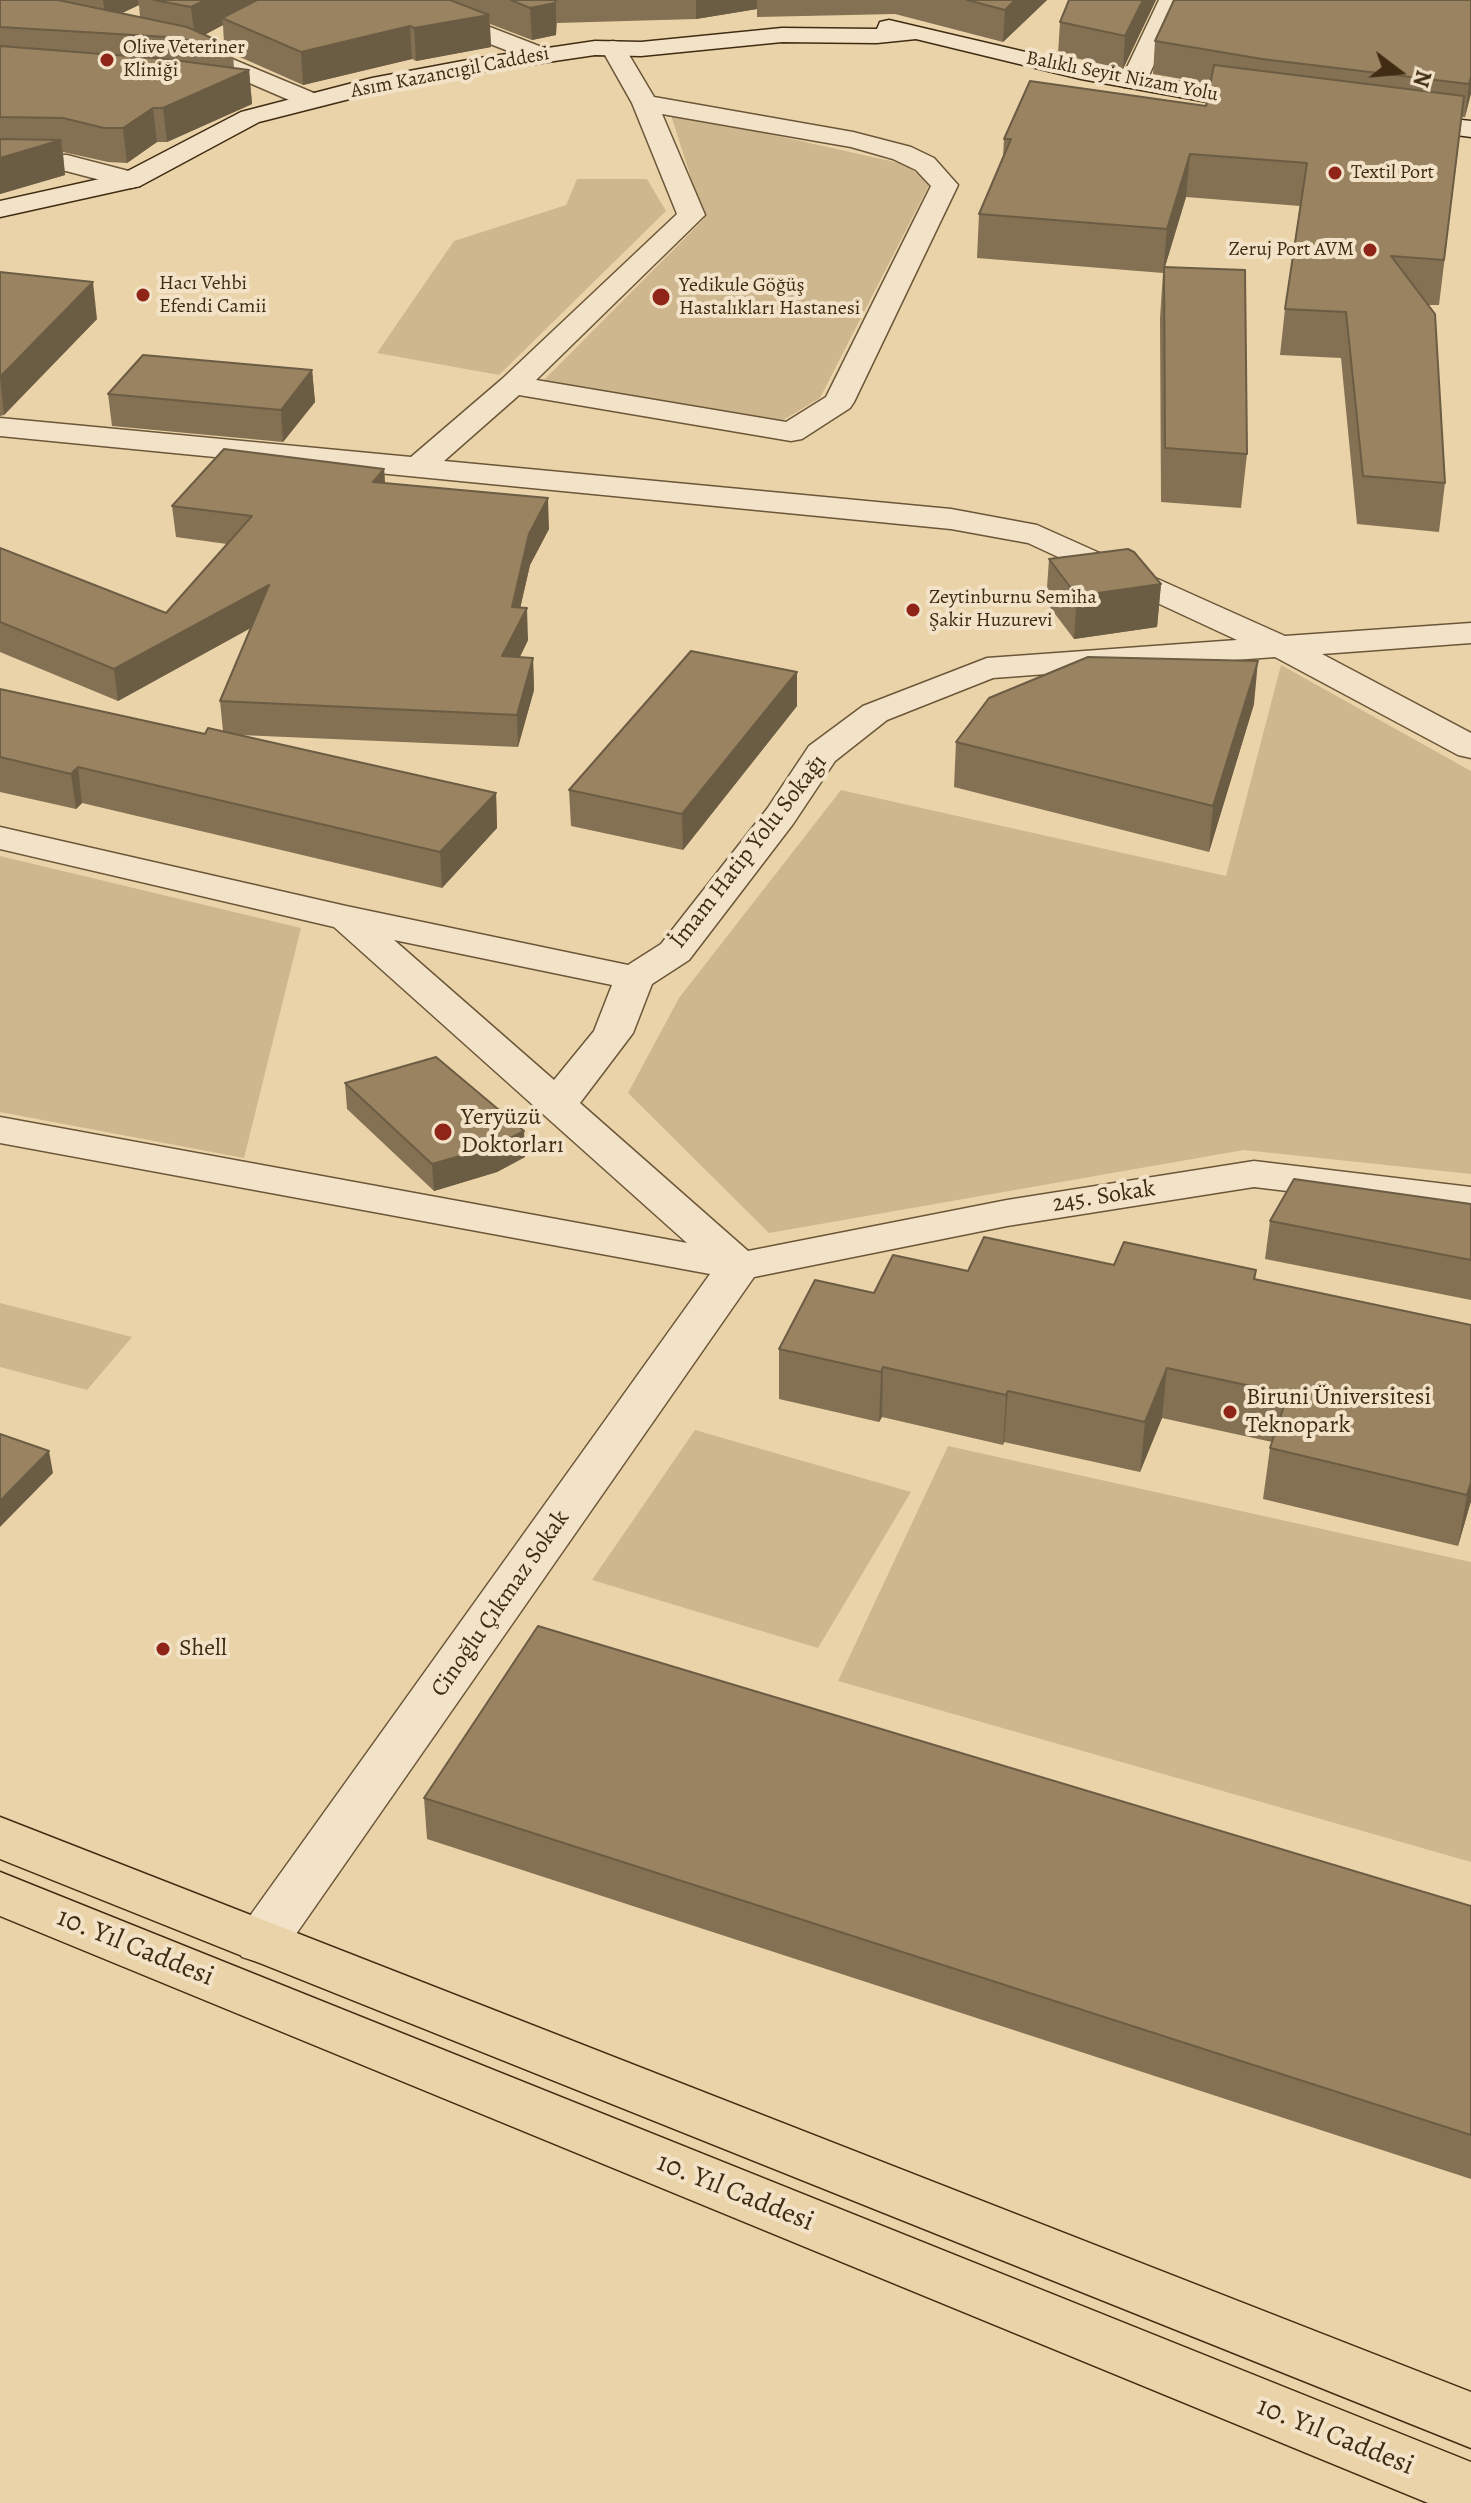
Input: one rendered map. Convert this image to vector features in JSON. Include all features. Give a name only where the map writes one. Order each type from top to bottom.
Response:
[{"type":"main road","name":"10. Yıl Caddesi","points":[[0,1837],[1471,2420]]},
{"type":"main road","name":"10. Yıl Caddesi","points":[[0,1893],[1471,2491]]},
{"type":"street","points":[[398,0],[543,56]]},
{"type":"street","points":[[1133,82],[1171,0]]},
{"type":"street","name":"Balıklı Seyit Nizam Yolu","points":[[621,39],[641,49],[782,35],[877,36],[917,22],[1133,82],[1297,108]]},
{"type":"street","points":[[198,51],[226,37]]},
{"type":"street","points":[[417,468],[513,385],[691,215],[621,39]]},
{"type":"street","name":"Asım Kazancıgil Caddesi","points":[[0,209],[131,180],[250,117],[372,86],[621,39]]},
{"type":"street","points":[[168,45],[198,51],[312,101]]},
{"type":"street","points":[[217,88],[312,101]]},
{"type":"street","points":[[513,385],[791,432],[839,402],[945,185],[925,164],[902,153],[853,140],[645,103]]},
{"type":"street","points":[[1368,117],[1471,129]]},
{"type":"street","points":[[0,162],[67,163],[131,180]]},
{"type":"street","points":[[0,427],[951,519],[1037,535],[1281,648],[1471,747]]},
{"type":"street","name":"İmam Hatip Yolu Sokağı","points":[[635,978],[675,952],[780,816],[822,754],[875,713],[987,668],[1471,633]]},
{"type":"street","points":[[0,838],[346,918],[635,978],[613,1033],[557,1104]]},
{"type":"street","points":[[346,918],[739,1266]]},
{"type":"street","points":[[0,1130],[739,1266]]},
{"type":"street","name":"245. Sokak","points":[[739,1266],[1007,1213],[1254,1174],[1471,1200]]},
{"type":"street","name":"Cinoğlu Çıkmaz Sokak","points":[[261,1942],[739,1266]]},
{"type":"shaded area","points":[[670,112],[904,164],[930,183],[820,398],[780,422],[543,381],[704,219]]},
{"type":"shaded area","points":[[577,179],[647,179],[666,211],[499,375],[377,353],[454,241],[566,205]]},
{"type":"shaded area","points":[[1281,665],[1471,771],[1471,1174],[1244,1150],[769,1233],[628,1093],[679,998],[841,790],[1226,876]]},
{"type":"shaded area","points":[[0,856],[301,928],[244,1158],[0,1112]]},
{"type":"shaded area","points":[[0,1303],[132,1337],[87,1390],[0,1367]]},
{"type":"shaded area","points":[[695,1430],[911,1492],[818,1648],[592,1580]]},
{"type":"shaded area","points":[[948,1446],[1471,1562],[1471,1862],[838,1681]]},
{"type":"building","points":[[0,0],[58,0],[187,27],[232,47],[167,37],[0,27]]},
{"type":"building","points":[[154,0],[206,0],[191,7]]},
{"type":"building","points":[[257,0],[450,0],[489,15],[414,28],[410,26],[301,52],[222,18]]},
{"type":"building","points":[[511,0],[556,0],[555,3],[530,8]]},
{"type":"building","points":[[967,0],[1015,0],[1005,10]]},
{"type":"building","points":[[1069,0],[1143,0],[1125,36],[1060,22]]},
{"type":"building","points":[[1174,0],[1471,0],[1471,77],[1469,84],[1262,59],[1155,41]]},
{"type":"building","points":[[0,46],[166,59],[249,70],[163,108],[153,108],[123,128],[104,128],[63,118],[0,117]]},
{"type":"building","points":[[1214,65],[1464,96],[1444,260],[1391,256],[1435,314],[1445,483],[1363,476],[1346,312],[1285,309],[1307,163],[1190,154],[1167,229],[979,214],[1011,139],[1004,139],[1030,81],[1206,106]]},
{"type":"building","points":[[0,139],[61,140],[0,158]]},
{"type":"building","points":[[1164,267],[1245,270],[1247,454],[1165,448]]},
{"type":"building","points":[[0,272],[93,282],[0,377]]},
{"type":"building","points":[[143,355],[312,370],[281,410],[108,394]]},
{"type":"building","points":[[224,449],[384,469],[373,482],[548,498],[529,534],[512,607],[527,608],[502,656],[533,658],[517,715],[220,701],[269,585],[114,669],[0,622],[0,548],[166,613],[252,516],[172,506]]},
{"type":"building","points":[[1128,549],[1161,584],[1077,596],[1049,559]]},
{"type":"building","points":[[691,651],[797,672],[682,814],[569,790]]},
{"type":"building","points":[[1088,657],[1258,661],[1213,806],[956,742],[989,698]]},
{"type":"building","points":[[0,689],[205,734],[208,728],[496,793],[440,852],[78,767],[71,774],[0,757]]},
{"type":"building","points":[[436,1057],[524,1131],[495,1146],[432,1164],[345,1083]]},
{"type":"building","points":[[1294,1179],[1471,1204],[1471,1260],[1270,1221]]},
{"type":"building","points":[[984,1237],[1114,1265],[1124,1242],[1256,1270],[1254,1279],[1471,1325],[1471,1482],[1467,1495],[1270,1448],[1288,1394],[1167,1368],[1145,1422],[1008,1391],[1006,1395],[883,1367],[881,1372],[779,1349],[815,1280],[874,1293],[893,1255],[968,1271]]},
{"type":"building","points":[[0,1434],[49,1451],[0,1501]]},
{"type":"building","points":[[538,1626],[1471,1906],[1471,2135],[424,1798]]},
{"type":"place","name":"Olive Veteriner Kliniği","points":[[107,60]]},
{"type":"place","name":"Textil Port","points":[[1335,173]]},
{"type":"place","name":"Zeruj Port AVM","points":[[1370,250]]},
{"type":"place","name":"Hacı Vehbi Efendi Camii","points":[[143,295]]},
{"type":"place","name":"Yedikule Göğüş Hastalıkları Hastanesi","points":[[661,297]]},
{"type":"place","name":"Zeytinburnu Semiha Şakir Huzurevi","points":[[913,610]]},
{"type":"place","name":"Yeryüzü Doktorları","points":[[443,1132]]},
{"type":"place","name":"Biruni Üniversitesi Teknopark","points":[[1230,1412]]},
{"type":"place","name":"Shell","points":[[163,1649]]}]
